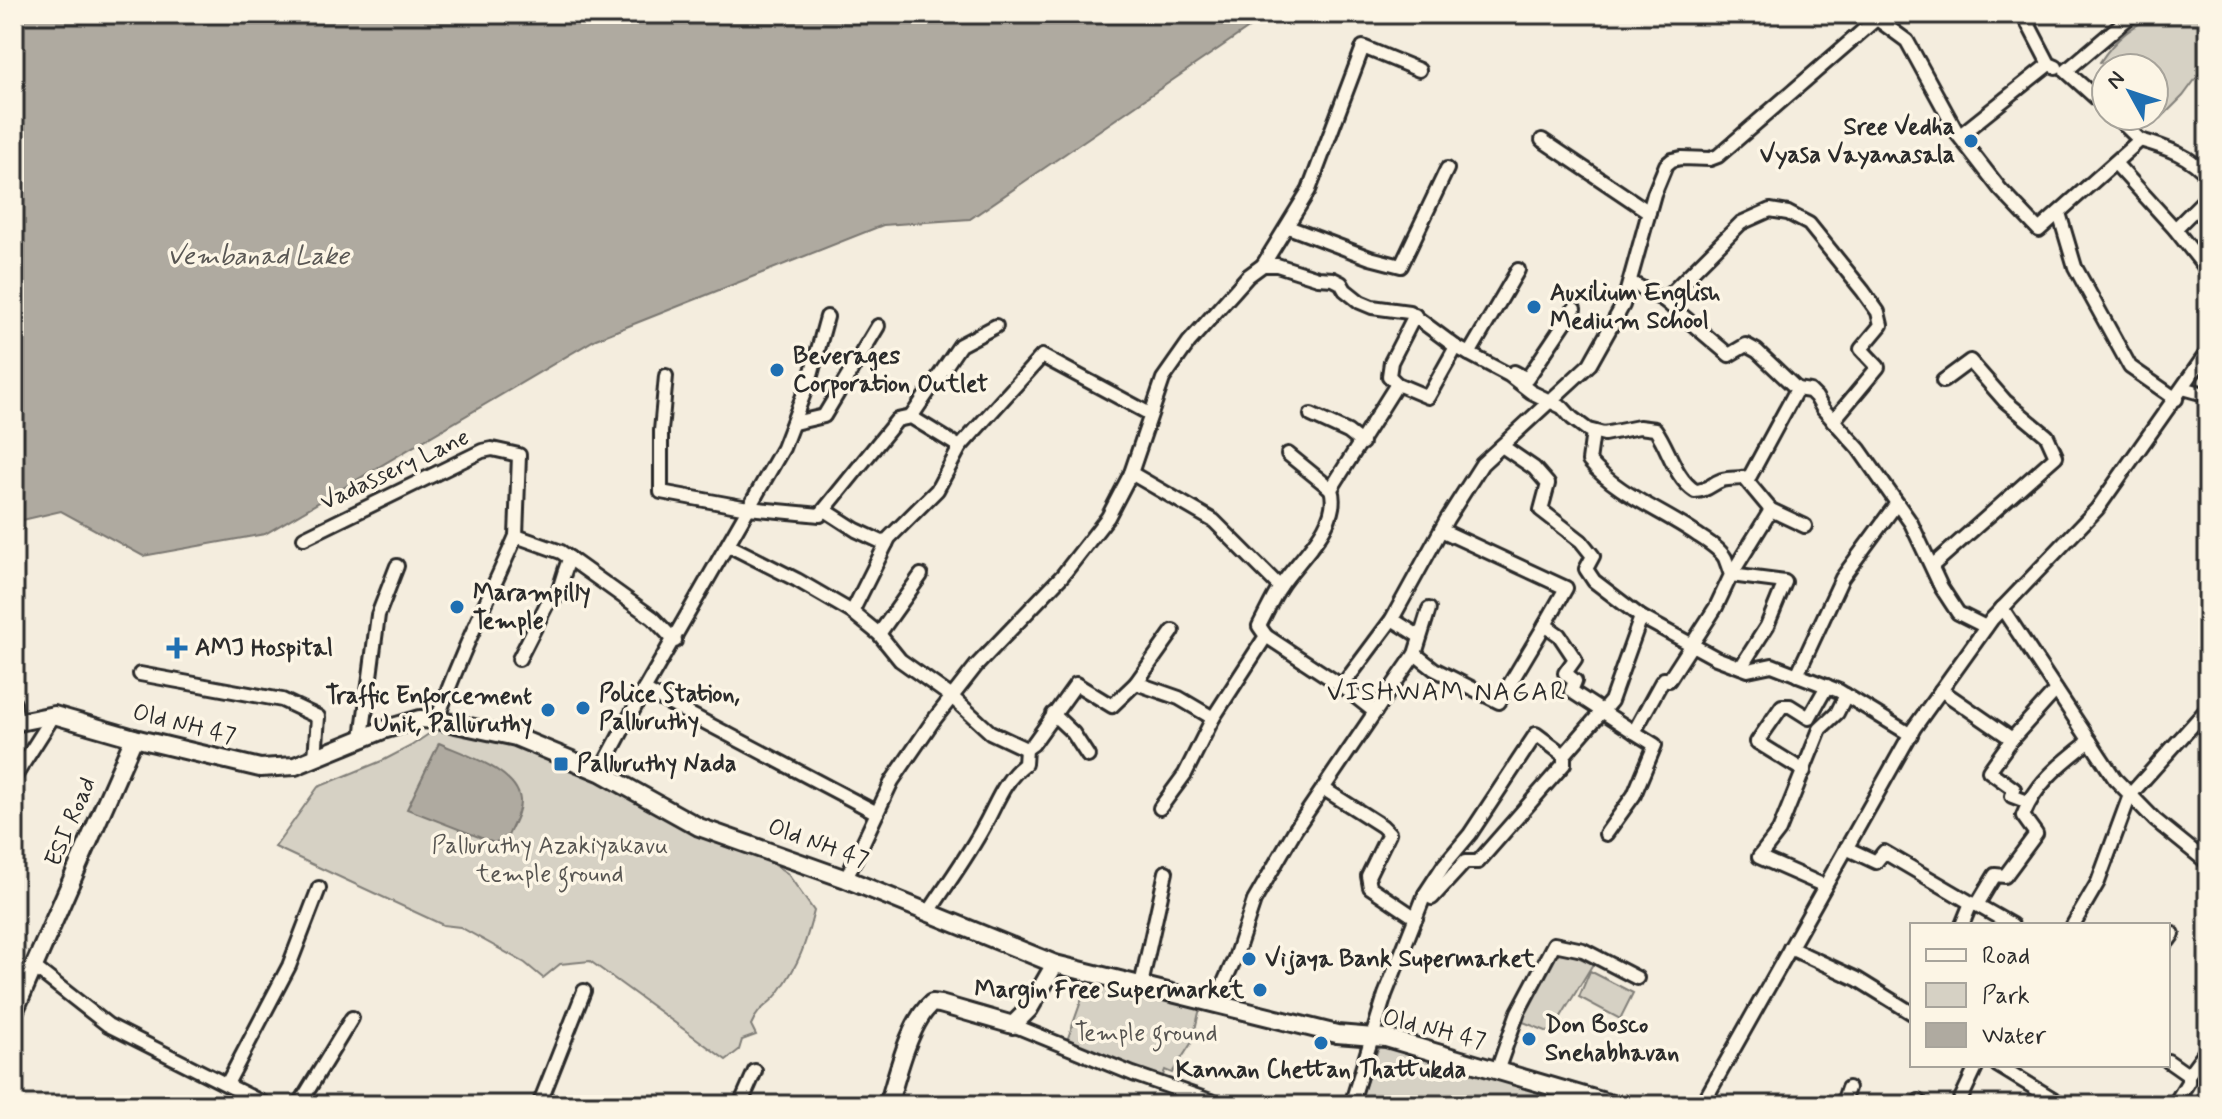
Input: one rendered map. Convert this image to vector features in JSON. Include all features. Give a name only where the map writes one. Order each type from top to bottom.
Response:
[{"type":"main road","name":"Old NH 47","points":[[16,722],[54,715],[260,768],[295,766],[362,738],[420,719],[516,737],[600,772],[699,827],[846,879],[1055,964],[1337,1034],[1386,1038],[1497,1071],[1562,1098],[1615,1105]]},
{"type":"main road","name":"ESI Road","points":[[14,1012],[134,738]]},
{"type":"main road","points":[[888,1105],[924,1009],[932,1003],[1013,1025],[1029,1009],[1055,964]]},
{"type":"street","points":[[2023,14],[2049,64],[2066,71],[2090,93]]},
{"type":"street","points":[[2066,71],[2133,14]]},
{"type":"street","points":[[1342,686],[1392,619],[1482,464],[1590,364],[1623,305],[1662,173],[1672,160],[1718,156],[1879,16],[1907,41],[1959,136],[2000,189],[2039,230],[2140,140]]},
{"type":"street","points":[[846,879],[892,781],[952,697],[976,666],[1062,576],[1108,517],[1131,473],[1163,379],[1189,342],[1248,276],[1263,265],[1309,190],[1363,47],[1419,70]]},
{"type":"street","points":[[1959,136],[2049,64]]},
{"type":"street","points":[[2132,132],[2140,140],[2166,147],[2200,166],[2208,177]]},
{"type":"street","points":[[1542,140],[1649,212]]},
{"type":"street","points":[[2115,163],[2208,271]]},
{"type":"street","points":[[1288,227],[1370,258],[1401,266],[1447,169]]},
{"type":"street","points":[[2175,229],[2208,196]]},
{"type":"street","points":[[1664,300],[1741,223],[1770,210],[1788,213],[1809,224],[1878,312],[1881,325],[1861,349],[1878,367],[1833,421]]},
{"type":"street","points":[[2059,213],[2075,267],[2130,367],[2179,394],[2208,395]]},
{"type":"street","points":[[1263,265],[1277,265],[1318,278],[1333,279],[1360,302],[1415,315],[1456,347],[1471,351],[1527,379],[1574,309]]},
{"type":"street","points":[[1471,351],[1518,270]]},
{"type":"street","points":[[1630,282],[1664,300],[1729,355],[1746,345],[1757,351],[1797,389],[1810,391],[1859,449],[1911,523],[1941,587],[1958,613],[1986,627]]},
{"type":"street","points":[[1415,315],[1391,362],[1389,376],[1397,384],[1428,397],[1456,347]]},
{"type":"street","points":[[600,772],[783,448],[794,423],[827,317]]},
{"type":"street","points":[[794,423],[824,416],[878,326]]},
{"type":"street","points":[[911,417],[960,345],[996,326]]},
{"type":"street","points":[[1471,351],[1562,407],[1593,432],[1613,434],[1639,427],[1655,429],[1680,477],[1695,491],[1702,491],[1722,480],[1746,480]]},
{"type":"street","points":[[1702,1105],[1911,735],[1941,690],[2002,608],[2097,509],[2208,351]]},
{"type":"street","points":[[852,612],[889,538],[937,490],[960,447],[1042,356],[1150,414]]},
{"type":"street","points":[[1932,566],[2056,456],[2047,436],[2005,401],[1970,361],[1943,381]]},
{"type":"street","points":[[666,376],[661,431],[661,492],[748,508],[820,515],[897,420],[911,417],[960,447]]},
{"type":"street","points":[[1331,489],[1397,384]]},
{"type":"street","points":[[1746,480],[1765,452],[1797,389]]},
{"type":"street","points":[[1311,415],[1348,432],[1362,443]]},
{"type":"street","points":[[1593,432],[1589,461],[1601,475],[1623,492],[1674,518],[1704,539],[1724,555],[1731,575]]},
{"type":"street","points":[[1502,446],[1534,468],[1548,484],[1541,510],[1581,541],[1593,556],[1586,569],[1594,581],[1641,617],[1690,644],[1748,670],[1772,665],[1827,686],[1911,735]]},
{"type":"street","name":"Vadassery Lane","points":[[304,538],[482,451],[492,449],[519,455],[516,536]]},
{"type":"street","points":[[1288,454],[1331,489],[1333,502],[1329,520],[1280,587],[1259,626],[1266,636],[1342,686],[1375,712]]},
{"type":"street","points":[[1131,473],[1214,521],[1280,587]]},
{"type":"street","points":[[1746,480],[1771,510],[1805,526]]},
{"type":"street","points":[[1797,675],[1842,578],[1897,503]]},
{"type":"street","points":[[825,510],[886,544]]},
{"type":"street","points":[[1634,732],[1661,683],[1664,679],[1669,680],[1716,607],[1731,575],[1771,510]]},
{"type":"street","points":[[1415,654],[1434,669],[1499,702],[1566,588],[1441,530]]},
{"type":"street","points":[[437,720],[457,663],[516,536],[561,552],[653,618],[675,641]]},
{"type":"street","points":[[728,545],[852,612],[879,634],[900,660],[952,697],[990,732],[1026,749]]},
{"type":"street","points":[[519,659],[549,600],[555,599],[561,587],[560,578],[570,558]]},
{"type":"street","points":[[362,738],[378,615],[397,566]]},
{"type":"street","points":[[879,634],[921,575]]},
{"type":"street","points":[[1731,575],[1785,582],[1767,626],[1741,667]]},
{"type":"street","points":[[2002,608],[2115,779],[2155,820],[2208,863]]},
{"type":"street","points":[[1215,1003],[1235,958],[1254,901],[1295,830],[1415,654],[1429,609]]},
{"type":"street","points":[[1425,894],[1432,898],[1465,862],[1478,862],[1564,764],[1564,755],[1611,701],[1641,617]]},
{"type":"street","points":[[1392,619],[1420,637]]},
{"type":"street","points":[[1545,625],[1559,635],[1575,659],[1565,673],[1575,681],[1571,691],[1655,745],[1634,795],[1606,834]]},
{"type":"street","points":[[1026,749],[1033,744],[1076,684],[1112,706],[1136,683],[1173,631]]},
{"type":"street","points":[[1160,808],[1185,774],[1213,718],[1266,636]]},
{"type":"street","points":[[140,674],[282,700],[318,717],[315,758]]},
{"type":"street","points":[[1136,683],[1179,698],[1213,718]]},
{"type":"street","points":[[1804,771],[1757,742],[1782,706],[1790,706],[1809,718],[1827,686]]},
{"type":"street","points":[[644,690],[877,813]]},
{"type":"street","points":[[1941,690],[2012,739]]},
{"type":"street","points":[[2028,802],[2012,796],[2014,789],[1989,771],[2012,739],[2056,690]]},
{"type":"street","points":[[1825,886],[1759,857],[1779,831],[1820,729],[1837,713],[1846,695]]},
{"type":"street","points":[[14,703],[16,722]]},
{"type":"street","points":[[2074,923],[2098,882],[2130,795],[2208,708]]},
{"type":"street","points":[[1053,714],[1073,733],[1088,756]]},
{"type":"street","points":[[14,778],[54,715]]},
{"type":"street","points":[[1351,1105],[1385,995],[1425,894],[1470,834],[1536,734],[1564,755]]},
{"type":"street","points":[[1963,923],[1995,875],[2005,876],[2036,834],[2023,816],[2028,802],[2046,777],[2090,741]]},
{"type":"street","points":[[929,912],[984,827],[1003,787],[1025,764],[1026,749]]},
{"type":"street","points":[[1324,789],[1389,833],[1368,876],[1370,887],[1416,918]]},
{"type":"street","points":[[1846,848],[1876,862],[1884,852],[2008,923]]},
{"type":"street","points":[[1141,985],[1166,872]]},
{"type":"street","points":[[227,1084],[289,966],[319,888]]},
{"type":"street","points":[[1497,1071],[1518,1012],[1554,944],[1583,950],[1637,978]]},
{"type":"street","points":[[1790,948],[1857,979],[1910,1012]]},
{"type":"street","points":[[34,967],[108,1025],[267,1105]]},
{"type":"street","points":[[539,1105],[584,991]]},
{"type":"street","points":[[299,1105],[352,1018]]},
{"type":"street","points":[[1013,1025],[1133,1074],[1222,1105]]},
{"type":"street","points":[[2174,1105],[2188,1082],[2188,1075],[2208,1048]]},
{"type":"street","points":[[2170,1062],[2188,1075]]},
{"type":"street","points":[[1959,1103],[1976,1067]]},
{"type":"street","points":[[2000,1067],[2063,1105]]},
{"type":"street","points":[[740,1105],[755,1071]]},
{"type":"street","points":[[1842,1105],[1848,1088]]},
{"type":"green space","points":[[2160,14],[2181,14],[2208,21],[2208,62],[2170,109],[2170,52],[2108,52],[2141,22]]},
{"type":"green space","name":"Palluruthy Azakiyakavu temple ground","points":[[442,725],[527,745],[746,846],[787,873],[814,911],[805,944],[792,972],[751,1025],[756,1035],[742,1040],[739,1050],[726,1060],[590,961],[560,964],[543,978],[525,963],[460,927],[443,925],[275,847],[318,787],[384,760]]},
{"type":"green space","points":[[1556,947],[1593,964],[1551,1033],[1518,1020]]},
{"type":"green space","points":[[1590,971],[1633,993],[1620,1019],[1579,997]]},
{"type":"green space","name":"Temple ground","points":[[1090,976],[1201,1004],[1192,1042],[1172,1073],[1165,1070],[1161,1081],[1064,1049]]},
{"type":"green space","points":[[1381,1041],[1559,1091],[1553,1105],[1358,1105]]},
{"type":"water","name":"Vembanad Lake","points":[[14,14],[1269,14],[970,219],[883,225],[596,339],[265,534],[143,556],[61,511],[14,522]]},
{"type":"water","points":[[439,743],[487,764],[517,789],[519,809],[508,836],[494,843],[407,809]]},
{"type":"place","name":"Sree Vedha Vyasa Vayanasala","points":[[1971,141]]},
{"type":"place","name":"Auxilium English Medium School","points":[[1534,307]]},
{"type":"place","name":"Beverages Corporation Outlet","points":[[777,370]]},
{"type":"place","name":"Marampilly Temple","points":[[457,607]]},
{"type":"place","name":"AMJ Hospital","points":[[177,648]]},
{"type":"place","name":"Police Station, Palluruthy","points":[[583,708]]},
{"type":"place","name":"Traffic Enforcement Unit, Palluruthy","points":[[548,710]]},
{"type":"place","name":"Palluruthy Nada","points":[[561,764]]},
{"type":"place","name":"Vijaya Bank Supermarket","points":[[1249,959]]},
{"type":"place","name":"Margin Free Supermarket","points":[[1260,990]]},
{"type":"place","name":"Don Bosco Snehabhavan","points":[[1529,1039]]},
{"type":"place","name":"Kannan Chettan Thattukda","points":[[1321,1043]]},
{"type":"district","name":"VISHWAM NAGAR","points":[[1447,693]]}]
